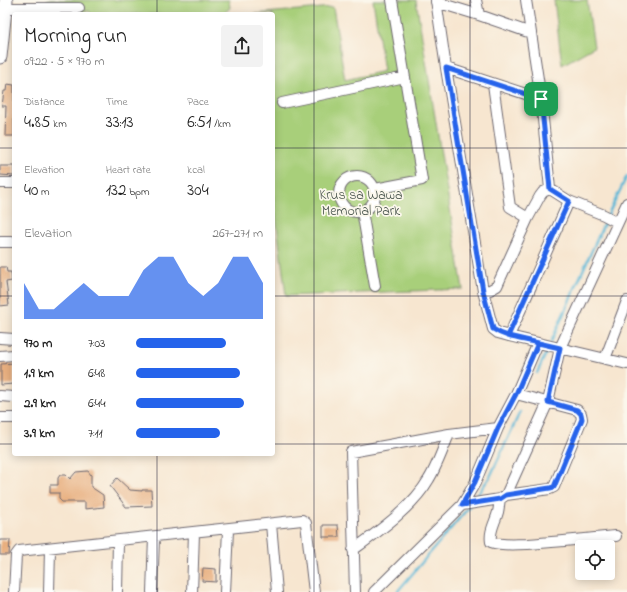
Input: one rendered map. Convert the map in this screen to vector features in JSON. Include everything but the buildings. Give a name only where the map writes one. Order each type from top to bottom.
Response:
[{"type":"main road","points":[[0,57],[6,4]]},
{"type":"street","points":[[375,189],[422,180],[392,0]]},
{"type":"street","points":[[476,0],[479,15]]},
{"type":"street","points":[[526,0],[541,99],[550,189]]},
{"type":"street","points":[[531,33],[436,1],[483,291],[493,329],[498,333],[508,336],[627,364]]},
{"type":"street","points":[[6,4],[79,8]]},
{"type":"street","points":[[446,68],[541,99]]},
{"type":"street","points":[[282,103],[405,77]]},
{"type":"street","points":[[493,84],[510,207],[528,218]]},
{"type":"street","points":[[352,176],[364,177],[375,189],[372,205],[362,211],[351,210],[342,204],[339,193],[343,183],[352,176]]},
{"type":"street","points":[[0,183],[12,183]]},
{"type":"street","points":[[483,291],[490,290],[497,286],[528,218],[540,196],[543,192],[550,189]]},
{"type":"street","points":[[550,189],[569,201],[611,218]]},
{"type":"street","points":[[508,336],[569,201]]},
{"type":"street","points":[[374,592],[464,504],[498,428],[516,394],[549,346],[611,218],[627,203]]},
{"type":"street","points":[[362,211],[375,286]]},
{"type":"street","points":[[0,242],[12,242]]},
{"type":"street","points":[[605,360],[624,319],[627,301]]},
{"type":"street","points":[[0,338],[12,339]]},
{"type":"street","points":[[549,346],[548,402],[503,497],[492,528],[490,542],[504,545],[616,536]]},
{"type":"street","points":[[0,356],[12,355]]},
{"type":"street","points":[[464,504],[554,487],[582,419],[581,414],[577,410],[516,394]]},
{"type":"street","points":[[0,396],[12,397]]},
{"type":"street","points":[[0,418],[12,418]]},
{"type":"street","points":[[355,592],[351,452],[449,434],[498,428]]},
{"type":"street","points":[[353,550],[387,525],[418,496],[430,479],[449,434]]},
{"type":"street","points":[[14,592],[16,555],[19,551],[228,530],[302,520],[306,523],[314,592]]},
{"type":"street","points":[[271,524],[277,592]]},
{"type":"street","points":[[225,592],[228,530]]},
{"type":"street","points":[[192,592],[194,533]]},
{"type":"street","points":[[152,592],[154,537]]},
{"type":"street","points":[[117,592],[118,541]]},
{"type":"street","points":[[49,592],[50,549]]},
{"type":"green space","points":[[47,0],[229,0],[230,8],[225,12],[50,12]]},
{"type":"green space","name":"Krus sa Wawa Memorial Park","points":[[373,0],[416,0],[463,289],[286,296],[275,210],[275,12],[333,7],[345,80],[384,71]]},
{"type":"green space","points":[[554,0],[587,0],[594,47],[562,65]]},
{"type":"waterway","points":[[608,215],[627,176]]},
{"type":"waterway","points":[[551,342],[606,219]]},
{"type":"waterway","points":[[537,373],[549,347]]},
{"type":"waterway","points":[[474,499],[490,477],[520,412]]},
{"type":"waterway","points":[[397,592],[469,507]]},
{"type":"route","points":[[541,99],[446,68],[483,291],[493,329],[498,333],[508,336],[538,343],[516,394],[498,428],[475,482],[462,505],[500,499],[506,495],[554,487],[582,419],[581,414],[577,410],[548,402],[560,348],[508,336],[569,201],[550,189],[541,99]]}]
